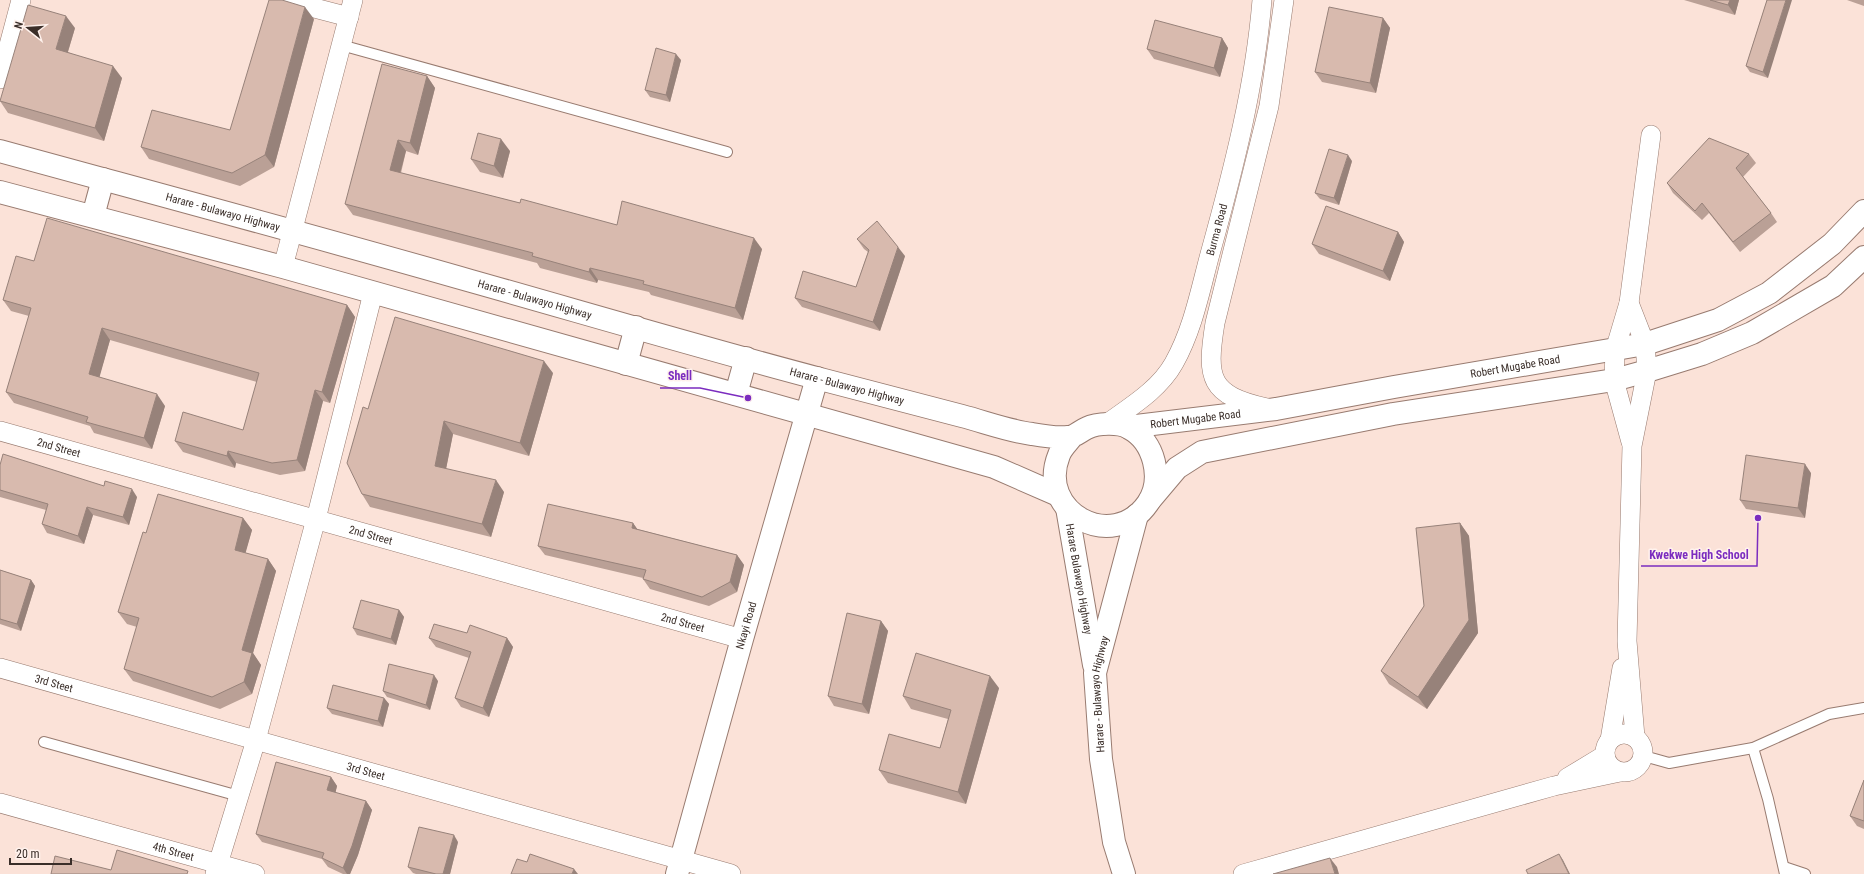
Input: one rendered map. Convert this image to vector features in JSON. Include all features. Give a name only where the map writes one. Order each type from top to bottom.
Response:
[{"type":"main road","name":"Harare - Bulawayo Highway","points":[[0,151],[292,230],[817,378],[1028,434],[1071,438]]},
{"type":"main road","points":[[92,216],[103,179]]},
{"type":"main road","points":[[0,192],[283,267],[994,467],[1063,502],[1082,521],[1100,526],[1120,524],[1144,508],[1177,468],[1202,452],[1393,414],[1614,380],[1702,354],[1752,333],[1833,286],[1864,257]]},
{"type":"main road","name":"Robert Mugabe Road","points":[[1128,427],[1276,409],[1645,344],[1718,320],[1769,293],[1832,244],[1864,211]]},
{"type":"main road","points":[[626,364],[636,327]]},
{"type":"main road","points":[[736,394],[746,358]]},
{"type":"main road","name":"Nkayi Road","points":[[679,867],[742,639],[817,378]]},
{"type":"main road","points":[[1063,502],[1054,475],[1059,454],[1071,438],[1091,426],[1105,425],[1128,427]]},
{"type":"main road","name":"Harare - Bulawayo Highway","points":[[1124,874],[1114,842],[1101,758],[1096,673],[1144,508],[1156,481],[1154,461],[1146,443],[1128,427]]},
{"type":"main road","name":"Harare Bulawayo Highway","points":[[1063,502],[1096,673]]},
{"type":"street","points":[[0,79],[21,0]]},
{"type":"street","points":[[283,267],[351,8],[284,0]]},
{"type":"street","name":"Burma Road","points":[[1105,425],[1146,396],[1161,381],[1174,363],[1191,322],[1218,227],[1243,118],[1256,55],[1262,0]]},
{"type":"street","points":[[1276,409],[1244,403],[1232,398],[1219,389],[1214,380],[1212,343],[1215,323],[1269,106],[1284,0]]},
{"type":"street","points":[[1632,446],[1614,380],[1615,350],[1629,303],[1651,135]]},
{"type":"street","points":[[217,869],[256,740],[316,519],[373,293]]},
{"type":"street","points":[[1243,874],[1554,786],[1620,772],[1628,772],[1636,769],[1641,763],[1644,756],[1644,749],[1636,737],[1627,641],[1632,446],[1647,371],[1645,344],[1629,303]]},
{"type":"street","name":"2nd Street","points":[[0,431],[742,639]]},
{"type":"street","points":[[1620,772],[1613,769],[1608,763],[1607,748],[1627,641]]},
{"type":"street","name":"3rd Steet","points":[[0,668],[256,740],[679,867],[731,874]]},
{"type":"street","points":[[1554,786],[1607,748],[1622,734],[1636,737]]},
{"type":"street","name":"4th Street","points":[[0,803],[217,869],[255,874]]},
{"type":"lane","points":[[341,45],[727,152]]},
{"type":"lane","points":[[1644,756],[1669,763],[1753,748],[1829,714],[1864,708]]},
{"type":"lane","points":[[44,742],[239,796]]},
{"type":"lane","points":[[1753,748],[1785,871],[1805,874]]},
{"type":"building","points":[[269,0],[282,0],[305,7],[265,155],[232,173],[141,147],[152,110],[230,130]]},
{"type":"building","points":[[1710,0],[1730,0],[1728,5]]},
{"type":"building","points":[[1767,0],[1786,0],[1763,72],[1746,66]]},
{"type":"building","points":[[28,5],[66,16],[56,49],[113,66],[95,128],[0,101]]},
{"type":"building","points":[[1329,7],[1383,18],[1370,83],[1315,72]]},
{"type":"building","points":[[1155,20],[1222,38],[1214,68],[1147,49]]},
{"type":"building","points":[[656,48],[676,54],[666,95],[645,90]]},
{"type":"building","points":[[382,64],[427,76],[410,143],[398,140],[390,170],[520,203],[521,199],[617,225],[622,201],[754,238],[735,308],[643,284],[644,281],[590,268],[589,272],[532,256],[533,253],[345,204]]},
{"type":"building","points":[[478,133],[501,139],[494,166],[471,159]]},
{"type":"building","points":[[1709,138],[1749,154],[1736,168],[1771,213],[1733,242],[1702,203],[1695,211],[1667,183]]},
{"type":"building","points":[[1329,149],[1348,155],[1334,198],[1315,193]]},
{"type":"building","points":[[1326,206],[1398,232],[1383,271],[1312,244]]},
{"type":"building","points":[[47,218],[347,305],[322,392],[315,390],[297,460],[272,463],[228,451],[227,456],[175,441],[183,412],[243,430],[259,373],[102,328],[89,374],[157,394],[144,438],[86,422],[88,417],[6,392],[31,308],[3,300],[16,256],[34,261]]},
{"type":"building","points":[[877,221],[898,247],[873,322],[795,298],[803,271],[856,287],[869,250],[857,239]]},
{"type":"building","points":[[395,317],[544,361],[520,443],[444,421],[435,466],[496,480],[482,524],[362,494],[347,463],[363,407],[368,409]]},
{"type":"building","points":[[3,454],[104,486],[105,481],[132,489],[123,517],[87,507],[78,536],[42,524],[48,504],[0,490],[0,465]]},
{"type":"building","points":[[1746,455],[1805,464],[1798,508],[1740,500]]},
{"type":"building","points":[[158,494],[243,518],[235,550],[268,559],[242,650],[252,653],[244,682],[212,697],[124,669],[139,618],[118,612],[143,532],[146,533]]},
{"type":"building","points":[[548,504],[633,523],[632,528],[737,555],[730,582],[702,597],[643,579],[646,570],[538,546]]},
{"type":"building","points":[[1460,523],[1469,620],[1418,697],[1381,671],[1424,606],[1416,528]]},
{"type":"building","points":[[0,570],[31,580],[17,624],[0,619]]},
{"type":"building","points":[[361,600],[399,610],[391,639],[353,628]]},
{"type":"building","points":[[847,613],[881,621],[862,704],[828,696]]},
{"type":"building","points":[[434,624],[467,633],[470,625],[507,638],[483,708],[455,698],[471,652],[429,638]]},
{"type":"building","points":[[916,653],[990,676],[958,792],[879,770],[889,734],[940,748],[951,710],[903,696]]},
{"type":"building","points":[[389,664],[434,675],[426,705],[383,691]]},
{"type":"building","points":[[333,685],[384,698],[378,721],[327,708]]},
{"type":"building","points":[[276,762],[331,777],[327,790],[366,801],[352,846],[343,868],[322,858],[324,853],[256,834]]},
{"type":"building","points":[[1864,780],[1864,821],[1850,816]]},
{"type":"building","points":[[419,827],[454,835],[443,874],[436,874],[408,867]]},
{"type":"building","points":[[117,850],[188,871],[187,874],[51,874],[55,856],[111,870]]},
{"type":"building","points":[[530,854],[574,869],[572,874],[511,874],[517,859],[527,862]]},
{"type":"building","points":[[1559,854],[1569,874],[1528,874],[1526,870]]},
{"type":"building","points":[[1330,858],[1335,874],[1273,874]]},
{"type":"place","name":"Shell","points":[[748,398]]},
{"type":"place","name":"Kwekwe High School","points":[[1758,518]]}]
